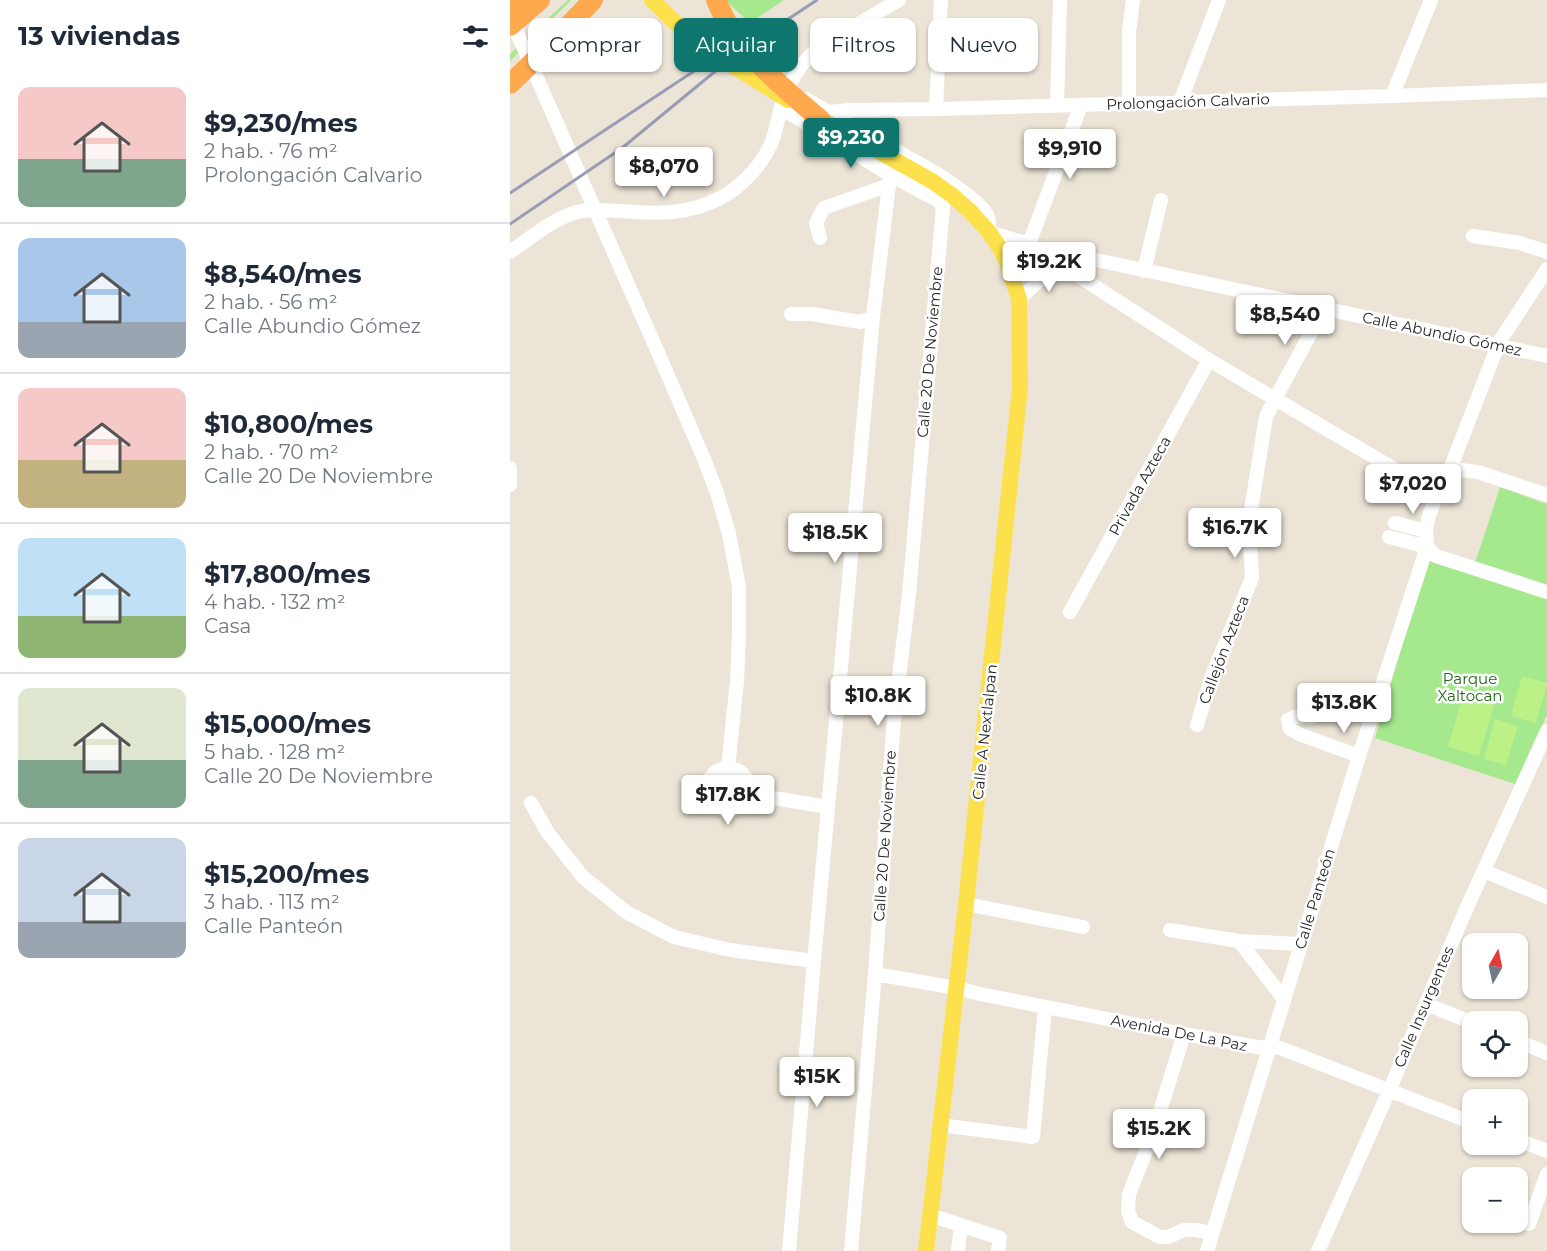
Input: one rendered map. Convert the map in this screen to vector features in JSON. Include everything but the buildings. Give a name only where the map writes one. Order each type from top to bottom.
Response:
[{"type":"highway","points":[[510,4],[514,0]]},
{"type":"highway","points":[[510,26],[540,0]]},
{"type":"highway","points":[[510,84],[593,0]]},
{"type":"highway","points":[[716,0],[726,22],[740,42],[783,87],[825,116]]},
{"type":"main road","name":"Calle A Nextlalpan","points":[[652,0],[683,30],[720,58],[825,116],[861,143],[953,196],[985,227],[1007,262],[1019,299],[1020,387],[957,988],[926,1251]]},
{"type":"street","points":[[510,252],[556,222],[578,212],[600,210],[659,214],[684,212],[721,198],[753,172],[764,157],[771,145],[781,108],[794,76],[804,62],[816,50],[899,0]]},
{"type":"street","points":[[936,109],[941,0]]},
{"type":"street","points":[[1057,106],[1060,0]]},
{"type":"street","points":[[1129,103],[1129,32],[1132,0]]},
{"type":"street","points":[[1180,102],[1219,0]]},
{"type":"street","points":[[1392,96],[1431,0]]},
{"type":"street","points":[[510,17],[704,459],[729,534],[739,587],[737,681],[729,768]]},
{"type":"street","points":[[789,88],[825,116],[953,184],[988,215],[985,227],[1029,244],[1209,360],[1437,494]]},
{"type":"street","name":"Prolongación Calvario","points":[[825,116],[849,110],[1057,106],[1547,90]]},
{"type":"street","points":[[1029,244],[1081,105]]},
{"type":"street","points":[[781,108],[890,181]]},
{"type":"street","points":[[820,238],[816,223],[824,208],[890,181]]},
{"type":"street","points":[[789,1251],[873,317],[890,181]]},
{"type":"street","name":"Calle 20 De Noviembre","points":[[851,1251],[894,719],[909,594],[943,207],[939,201],[890,181]]},
{"type":"street","points":[[1144,271],[1161,200]]},
{"type":"street","points":[[1473,236],[1520,243],[1547,252]]},
{"type":"street","name":"Calle Abundio Gómez","points":[[1059,263],[1068,254],[1547,356]]},
{"type":"street","points":[[1019,299],[1059,263]]},
{"type":"street","points":[[1432,552],[1426,531],[1428,519],[1437,494],[1449,472],[1497,345],[1547,269]]},
{"type":"street","name":"Callejón Azteca","points":[[1197,724],[1212,676],[1252,578],[1249,522],[1266,417],[1324,309]]},
{"type":"street","points":[[791,314],[812,314],[860,322],[873,317]]},
{"type":"street","name":"Privada Azteca","points":[[1070,612],[1209,360]]},
{"type":"street","points":[[510,468],[510,485]]},
{"type":"street","points":[[1449,472],[1461,470],[1478,472],[1547,495]]},
{"type":"street","points":[[1395,524],[1426,531]]},
{"type":"street","points":[[1389,537],[1547,592]]},
{"type":"street","name":"Calle Panteón","points":[[1207,1251],[1359,756],[1432,552]]},
{"type":"street","points":[[1312,717],[1294,717],[1288,720],[1290,729],[1359,756]]},
{"type":"street","name":"Calle Insurgentes","points":[[1318,1251],[1547,731]]},
{"type":"street","points":[[729,768],[738,770],[745,776],[749,785],[749,794],[745,803],[728,811],[711,802],[707,794],[707,784],[719,770],[729,768]]},
{"type":"street","points":[[749,794],[828,807]]},
{"type":"street","points":[[531,803],[548,833],[583,877],[626,912],[674,937],[730,950],[814,961]]},
{"type":"street","points":[[1484,871],[1547,897]]},
{"type":"street","points":[[966,904],[1083,927]]},
{"type":"street","points":[[1170,930],[1239,941],[1301,944]]},
{"type":"street","points":[[1239,941],[1284,999]]},
{"type":"street","name":"Avenida De La Paz","points":[[875,974],[957,988],[1184,1034],[1258,1047],[1280,1048],[1462,1119]]},
{"type":"street","points":[[1426,1004],[1462,1019]]},
{"type":"street","points":[[940,1125],[1033,1137],[1045,1007]]},
{"type":"street","points":[[1184,1034],[1153,1134],[1129,1194],[1128,1211],[1132,1222],[1160,1237],[1168,1237],[1184,1230],[1212,1233]]},
{"type":"street","points":[[1528,1045],[1547,1053]]},
{"type":"street","points":[[1528,1144],[1547,1151]]},
{"type":"street","points":[[1529,1224],[1547,1174]]},
{"type":"street","points":[[930,1215],[1000,1238],[998,1251]]},
{"type":"street","points":[[958,1251],[961,1226]]},
{"type":"green space","points":[[568,0],[571,0],[553,18],[549,18]]},
{"type":"green space","points":[[725,0],[784,0],[757,18],[745,18]]},
{"type":"green space","points":[[528,37],[528,43],[510,61],[510,54]]},
{"type":"green space","points":[[1500,487],[1547,504],[1547,586],[1475,563]]},
{"type":"green space","name":"Parque Xaltocan","points":[[1427,560],[1547,599],[1547,715],[1515,784],[1375,738]]},
{"type":"green space","points":[[1522,676],[1547,683],[1536,723],[1511,716]]},
{"type":"green space","points":[[1465,689],[1496,698],[1479,756],[1448,747]]},
{"type":"green space","points":[[1495,719],[1518,726],[1506,765],[1484,759]]},
{"type":"railway","points":[[510,224],[622,148],[718,69],[755,41],[817,0]]},
{"type":"railway","points":[[510,193],[693,72]]}]
